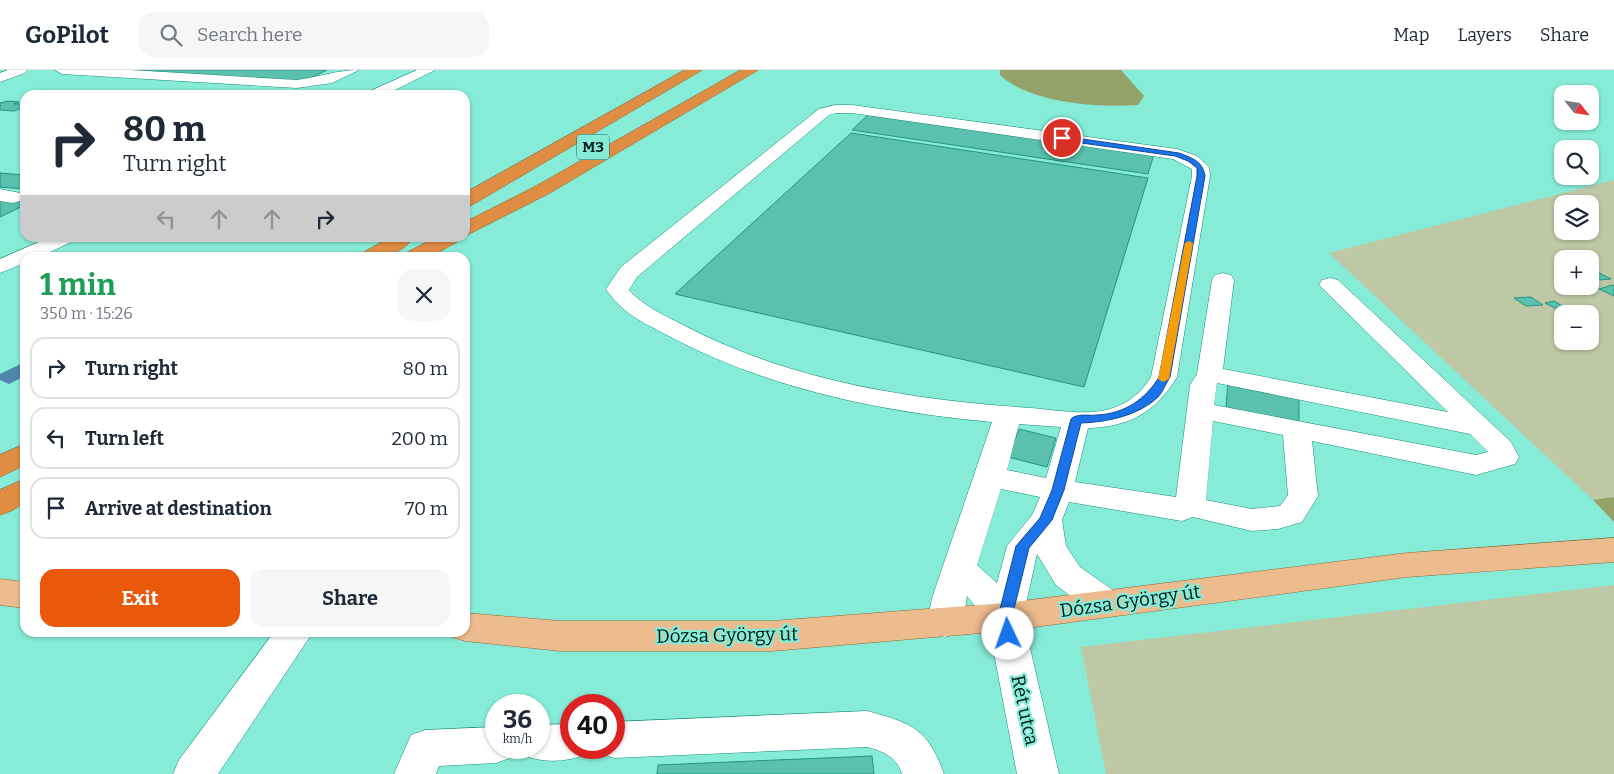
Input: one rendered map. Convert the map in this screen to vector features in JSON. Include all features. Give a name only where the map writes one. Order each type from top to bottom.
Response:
[{"type":"highway","points":[[470,190],[670,70]]},
{"type":"highway","name":"M3","points":[[470,199],[695,70]]},
{"type":"highway","name":"M3","points":[[470,221],[720,70]]},
{"type":"highway","points":[[470,227],[542,190],[751,70]]},
{"type":"highway","points":[[378,252],[396,242]]},
{"type":"highway","points":[[420,252],[436,242]]},
{"type":"highway","points":[[422,252],[442,242]]},
{"type":"highway","points":[[0,467],[20,455]]},
{"type":"highway","points":[[0,504],[20,492]]},
{"type":"main road","name":"Dózsa György út","points":[[470,627],[560,636],[772,636],[945,624],[1407,565],[1614,550]]},
{"type":"main road","points":[[0,592],[20,594]]},
{"type":"street","points":[[0,78],[20,70]]},
{"type":"street","points":[[62,70],[297,84],[327,80],[352,70]]},
{"type":"street","points":[[384,90],[428,70]]},
{"type":"street","points":[[835,109],[852,109],[1177,154],[1191,160],[1200,167],[1201,176],[1164,377],[1154,394],[1135,408],[1101,418],[1076,419],[1008,415],[890,401],[807,381],[731,358],[686,338],[625,301],[617,289],[629,272],[824,112],[835,109]]},
{"type":"street","points":[[33,252],[55,242]]},
{"type":"street","points":[[0,267],[20,258]]},
{"type":"street","points":[[990,477],[1182,510],[1192,500],[1200,410],[1204,385],[1210,374],[1222,280]]},
{"type":"street","points":[[1200,410],[1297,431],[1476,465],[1505,457],[1501,448],[1330,285]]},
{"type":"street","points":[[1210,374],[1479,427]]},
{"type":"street","points":[[945,624],[949,598],[990,477],[1008,415]]},
{"type":"street","points":[[1005,617],[1023,546],[1046,520],[1058,490],[1076,419]]},
{"type":"street","points":[[1187,505],[1242,519],[1264,521],[1291,514],[1303,496],[1297,431]]},
{"type":"street","points":[[1046,520],[1050,548],[1068,576],[1105,603]]},
{"type":"street","points":[[960,569],[984,592],[1005,617]]},
{"type":"street","name":"Rét utca","points":[[1005,617],[1038,774]]},
{"type":"street","points":[[194,774],[291,637]]},
{"type":"street","points":[[625,740],[868,729],[899,738],[919,759],[923,774]]},
{"type":"street","points":[[415,774],[425,748],[485,745]]},
{"type":"green space","points":[[1000,70],[1121,70],[1144,96],[1138,105],[1104,106],[1065,102],[1029,92],[1000,75]]},
{"type":"green space","points":[[1614,180],[1614,497],[1593,500],[1329,253],[1554,195],[1554,240],[1599,240],[1599,195],[1555,195]]},
{"type":"green space","points":[[1614,497],[1614,522],[1593,500]]},
{"type":"green space","points":[[1614,585],[1614,774],[1106,774],[1081,647]]},
{"type":"water","points":[[20,364],[20,378],[9,384],[0,380],[0,374]]},
{"type":"building","points":[[97,70],[327,70],[305,81]]},
{"type":"building","points":[[8,101],[19,102],[14,104],[20,104],[20,109],[14,111],[0,110],[0,103]]},
{"type":"building","points":[[869,114],[1154,154],[1148,174],[852,130]]},
{"type":"building","points":[[851,133],[1148,178],[1084,387],[675,294]]},
{"type":"building","points":[[0,173],[20,175],[20,189],[0,187]]},
{"type":"building","points":[[0,200],[20,201],[20,207],[0,217]]},
{"type":"building","points":[[1599,273],[1611,279],[1600,280]]},
{"type":"building","points":[[1612,285],[1614,286],[1614,296],[1599,289]]},
{"type":"building","points":[[1531,297],[1543,305],[1526,306],[1514,298]]},
{"type":"building","points":[[1554,301],[1561,305],[1554,305],[1554,308],[1545,303]]},
{"type":"building","points":[[1228,381],[1299,396],[1299,424],[1226,407]]},
{"type":"building","points":[[1019,429],[1056,438],[1047,467],[1008,457]]},
{"type":"building","points":[[872,756],[874,774],[657,774],[658,765]]},
{"type":"slow traffic","points":[[1163,379],[1189,243]]},
{"type":"route","points":[[1008,634],[1005,617],[1023,546],[1046,520],[1058,490],[1076,419],[1101,418],[1135,408],[1154,394],[1164,377],[1201,176],[1200,167],[1191,160],[1177,154],[1062,138]]}]
